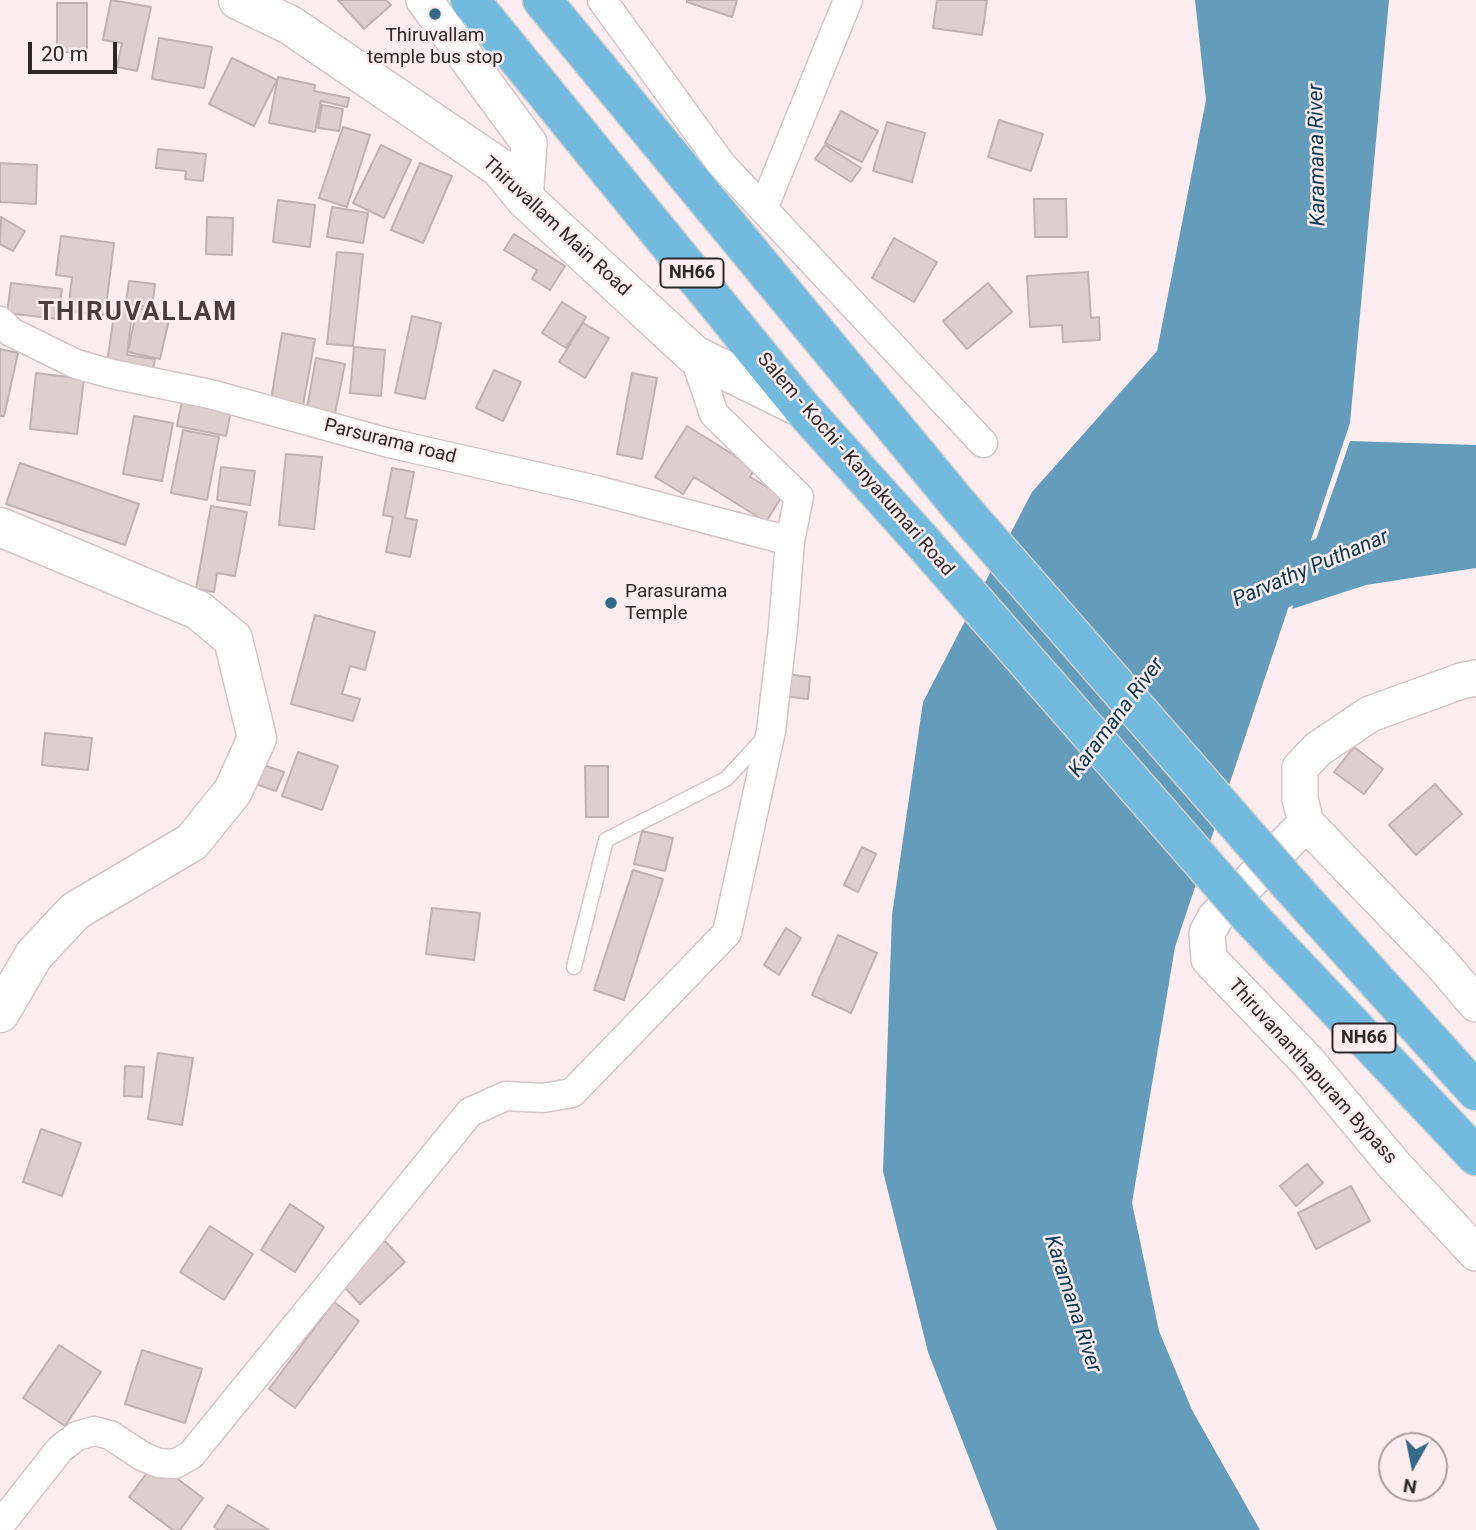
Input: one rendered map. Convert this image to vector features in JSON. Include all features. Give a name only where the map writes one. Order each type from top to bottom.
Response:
[{"type":"highway","name":"Salem - Kochi - Kanyakumari Road","points":[[470,0],[802,408],[1252,919],[1476,1156]]},
{"type":"highway","name":"NH66","points":[[542,0],[958,504],[1291,886],[1476,1091]]},
{"type":"main road","name":"Thiruvallam Main Road","points":[[238,0],[290,25],[500,169],[525,199],[694,355],[802,408]]},
{"type":"main road","points":[[0,527],[198,610],[233,639],[257,738],[233,791],[192,842],[75,911],[34,955],[0,1013]]},
{"type":"street","points":[[424,0],[529,143],[525,199]]},
{"type":"street","points":[[602,0],[722,165],[983,443]]},
{"type":"street","points":[[763,209],[848,0]]},
{"type":"street","name":"Parsurama road","points":[[0,321],[11,332],[76,364],[210,394],[389,443],[596,490],[790,541]]},
{"type":"street","points":[[0,1525],[60,1449],[77,1436],[94,1432],[110,1435],[158,1464],[175,1464],[191,1455],[470,1112],[506,1096],[543,1098],[572,1093],[727,933],[771,731],[790,541],[799,497],[714,414],[694,355]]},
{"type":"street","points":[[1476,678],[1461,681],[1370,715],[1318,749],[1300,768],[1300,799],[1306,823],[1443,964],[1476,1004]]},
{"type":"street","name":"Thiruvananthapuram Bypass","points":[[1306,823],[1215,918],[1207,933],[1209,958],[1310,1064],[1394,1165],[1476,1253]]},
{"type":"lane","points":[[574,967],[606,840],[726,779],[771,731]]},
{"type":"water","name":"Karamana River","points":[[1195,0],[1389,0],[1350,423],[1175,947],[1132,1203],[1159,1331],[1192,1410],[1260,1530],[997,1530],[928,1352],[883,1171],[892,915],[923,702],[1032,492],[1157,351],[1206,100]]},
{"type":"water","points":[[1350,441],[1476,445],[1476,568],[1366,585],[1292,609]]},
{"type":"building","points":[[111,0],[151,7],[137,71],[117,67],[122,43],[103,40]]},
{"type":"building","points":[[338,0],[386,0],[391,5],[364,29]]},
{"type":"building","points":[[687,0],[737,0],[732,17]]},
{"type":"building","points":[[937,0],[987,0],[982,35],[933,28]]},
{"type":"building","points":[[57,3],[87,3],[87,52],[57,52]]},
{"type":"building","points":[[159,38],[212,47],[204,88],[152,79]]},
{"type":"building","points":[[232,58],[277,80],[254,126],[209,104]]},
{"type":"building","points":[[278,77],[315,85],[314,91],[349,98],[347,107],[321,101],[315,132],[269,123]]},
{"type":"building","points":[[322,105],[343,109],[339,131],[318,128]]},
{"type":"building","points":[[841,111],[878,131],[862,162],[825,143]]},
{"type":"building","points":[[999,120],[1043,134],[1031,171],[988,157]]},
{"type":"building","points":[[887,122],[925,133],[912,182],[873,171]]},
{"type":"building","points":[[343,127],[370,135],[347,207],[319,198]]},
{"type":"building","points":[[381,145],[411,160],[384,218],[353,203]]},
{"type":"building","points":[[825,145],[861,168],[851,182],[815,159]]},
{"type":"building","points":[[158,149],[206,154],[203,181],[185,179],[186,171],[156,168]]},
{"type":"building","points":[[0,163],[37,165],[36,204],[0,202]]},
{"type":"building","points":[[420,163],[452,176],[423,243],[391,230]]},
{"type":"building","points":[[1034,199],[1066,199],[1067,237],[1035,237]]},
{"type":"building","points":[[278,200],[315,205],[310,247],[273,242]]},
{"type":"building","points":[[332,207],[368,213],[363,243],[327,237]]},
{"type":"building","points":[[1,217],[25,231],[13,251],[0,244]]},
{"type":"building","points":[[207,217],[233,218],[232,255],[206,254]]},
{"type":"building","points":[[514,234],[565,266],[550,290],[532,279],[537,270],[504,250]]},
{"type":"building","points":[[61,236],[114,243],[105,315],[68,311],[72,277],[56,275]]},
{"type":"building","points":[[894,238],[937,262],[914,302],[872,278]]},
{"type":"building","points":[[337,252],[363,254],[353,346],[327,344]]},
{"type":"building","points":[[1088,272],[1091,318],[1099,317],[1100,340],[1063,342],[1062,325],[1030,327],[1027,276]]},
{"type":"building","points":[[129,281],[155,284],[152,308],[133,305],[127,355],[155,359],[152,376],[106,370],[116,301],[126,303]]},
{"type":"building","points":[[11,283],[62,289],[58,319],[7,313]]},
{"type":"building","points":[[988,283],[1012,312],[967,349],[943,321]]},
{"type":"building","points":[[562,302],[586,317],[566,348],[542,333]]},
{"type":"building","points":[[137,308],[170,315],[160,359],[128,352]]},
{"type":"building","points":[[412,316],[441,323],[425,399],[395,393]]},
{"type":"building","points":[[583,323],[609,338],[585,378],[559,362]]},
{"type":"building","points":[[282,333],[315,339],[303,405],[271,400]]},
{"type":"building","points":[[354,347],[385,350],[381,396],[350,393]]},
{"type":"building","points":[[0,349],[18,353],[4,416],[0,416]]},
{"type":"building","points":[[316,358],[345,364],[335,413],[307,408]]},
{"type":"building","points":[[494,370],[521,382],[503,421],[476,408]]},
{"type":"building","points":[[36,373],[84,379],[77,434],[30,429]]},
{"type":"building","points":[[632,373],[657,378],[642,459],[617,454]]},
{"type":"building","points":[[183,396],[232,406],[226,436],[177,426]]},
{"type":"building","points":[[134,416],[173,423],[162,481],[123,474]]},
{"type":"building","points":[[687,426],[755,468],[750,477],[782,496],[766,522],[694,477],[683,494],[655,477]]},
{"type":"building","points":[[183,430],[219,437],[207,500],[171,493]]},
{"type":"building","points":[[286,454],[322,457],[314,529],[279,525]]},
{"type":"building","points":[[20,463],[139,504],[125,545],[6,504]]},
{"type":"building","points":[[221,467],[255,471],[250,505],[217,500]]},
{"type":"building","points":[[392,468],[414,472],[405,518],[417,520],[410,557],[386,552],[393,517],[383,515]]},
{"type":"building","points":[[211,506],[247,512],[235,576],[217,573],[214,592],[196,589]]},
{"type":"building","points":[[315,615],[375,632],[365,670],[350,666],[342,694],[360,699],[353,721],[291,704]]},
{"type":"building","points":[[786,674],[810,677],[808,699],[783,696]]},
{"type":"building","points":[[45,733],[92,738],[88,770],[42,765]]},
{"type":"building","points":[[1354,747],[1383,769],[1364,794],[1334,772]]},
{"type":"building","points":[[298,752],[338,766],[322,810],[282,796]]},
{"type":"building","points":[[260,764],[284,772],[276,791],[253,783]]},
{"type":"building","points":[[585,766],[608,766],[608,817],[586,817]]},
{"type":"building","points":[[1435,784],[1462,814],[1416,855],[1389,825]]},
{"type":"building","points":[[642,831],[673,838],[665,871],[634,864]]},
{"type":"building","points":[[862,847],[876,854],[858,892],[844,885]]},
{"type":"building","points":[[633,870],[663,879],[624,1000],[594,990]]},
{"type":"building","points":[[432,908],[480,913],[474,960],[426,954]]},
{"type":"building","points":[[786,928],[801,938],[779,975],[764,965]]},
{"type":"building","points":[[838,935],[877,953],[851,1013],[812,995]]},
{"type":"building","points":[[158,1053],[193,1058],[182,1125],[148,1119]]},
{"type":"building","points":[[125,1066],[144,1067],[142,1097],[124,1096]]},
{"type":"building","points":[[41,1129],[81,1143],[62,1196],[23,1182]]},
{"type":"building","points":[[1307,1164],[1323,1183],[1296,1206],[1280,1186]]},
{"type":"building","points":[[1351,1186],[1370,1221],[1316,1249],[1298,1213]]},
{"type":"building","points":[[290,1204],[324,1227],[295,1272],[261,1250]]},
{"type":"building","points":[[210,1226],[253,1254],[224,1300],[180,1272]]},
{"type":"building","points":[[383,1239],[405,1262],[360,1304],[339,1281]]},
{"type":"building","points":[[334,1302],[359,1321],[295,1408],[269,1389]]},
{"type":"building","points":[[59,1345],[101,1372],[65,1426],[23,1398]]},
{"type":"building","points":[[142,1350],[202,1369],[185,1423],[125,1404]]},
{"type":"building","points":[[155,1462],[203,1498],[180,1530],[173,1530],[129,1497]]},
{"type":"building","points":[[228,1505],[269,1530],[219,1530],[214,1527]]},
{"type":"waterway","name":"Parvathy Puthanar","points":[[1233,603],[1399,531],[1476,523]]},
{"type":"place","name":"Thiruvallam temple bus stop","points":[[435,14]]},
{"type":"place","name":"Parasurama Temple","points":[[611,603]]},
{"type":"district","name":"THIRUVALLAM","points":[[138,313]]}]
